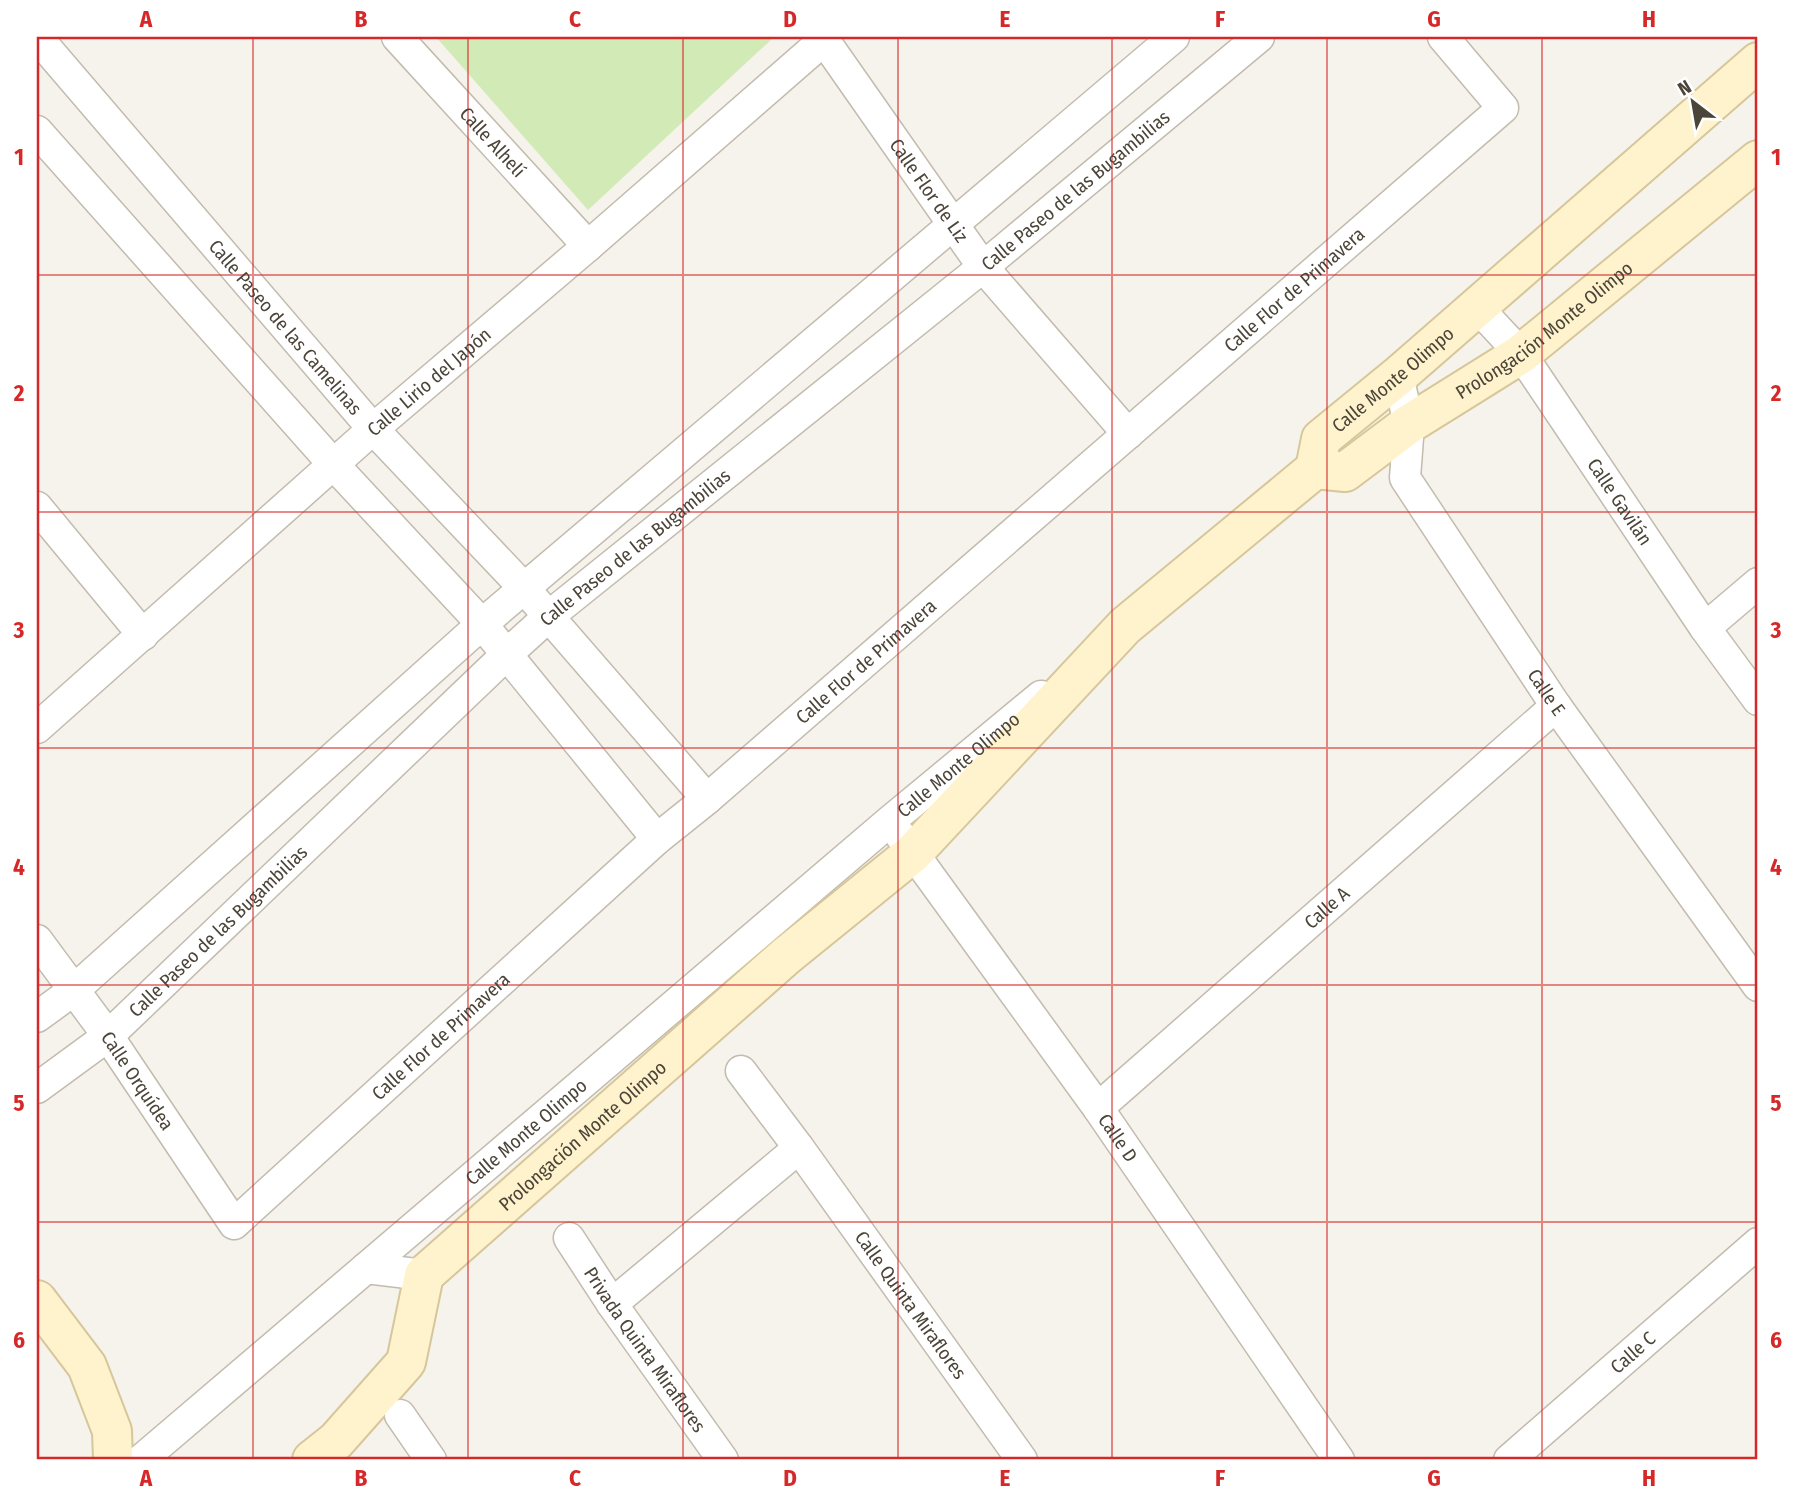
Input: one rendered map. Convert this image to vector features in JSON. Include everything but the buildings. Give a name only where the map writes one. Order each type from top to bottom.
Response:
[{"type":"main road","name":"Calle Monte Olimpo","points":[[1125,626],[1315,469],[1321,439],[1398,376],[1758,62]]},
{"type":"main road","name":"Prolongación Monte Olimpo","points":[[1315,469],[1345,472],[1409,424],[1521,354],[1758,160]]},
{"type":"main road","name":"Prolongación Monte Olimpo","points":[[424,1275],[752,962],[913,853],[1125,626]]},
{"type":"main road","points":[[312,1460],[336,1441],[406,1362],[424,1275]]},
{"type":"main road","points":[[37,1300],[87,1366],[112,1431],[113,1460]]},
{"type":"street","name":"Calle Paseo de las Camelinas","points":[[37,37],[373,429],[524,588],[707,799]]},
{"type":"street","name":"Calle Alhelí","points":[[397,37],[588,246]]},
{"type":"street","name":"Calle Paseo de las Bugambilias","points":[[37,1017],[74,990],[482,624],[1174,37]]},
{"type":"street","name":"Calle Paseo de las Bugambilias","points":[[37,1088],[108,1037],[549,616],[983,267],[1259,37]]},
{"type":"street","name":"Calle Flor de Primavera","points":[[234,1224],[657,839],[707,799],[1503,108],[1443,37]]},
{"type":"street","name":"Calle Lirio del Japón","points":[[37,728],[373,429],[588,246],[823,38]]},
{"type":"street","name":"Calle Flor de Liz","points":[[823,38],[983,267],[1128,435]]},
{"type":"street","points":[[37,131],[334,465],[482,624],[657,839]]},
{"type":"street","name":"Calle Gavilán","points":[[1477,307],[1521,354],[1705,628],[1758,700]]},
{"type":"street","name":"Calle E","points":[[1398,376],[1409,424],[1405,478],[1556,706],[1758,986]]},
{"type":"street","points":[[37,507],[143,635]]},
{"type":"street","points":[[1705,628],[1758,583]]},
{"type":"street","name":"Calle Monte Olimpo","points":[[141,1460],[366,1268],[752,962],[890,821],[1125,626]]},
{"type":"street","name":"Calle A","points":[[1098,1108],[1556,706]]},
{"type":"street","name":"Calle D","points":[[890,821],[1098,1108],[1339,1460]]},
{"type":"street","name":"Calle Orquídea","points":[[37,940],[108,1037],[234,1224]]},
{"type":"street","name":"Calle Quinta Miraflores","points":[[741,1071],[1021,1460]]},
{"type":"street","points":[[611,1304],[799,1149]]},
{"type":"street","name":"Privada Quinta Miraflores","points":[[569,1238],[611,1304],[723,1460]]},
{"type":"street","name":"Calle C","points":[[1509,1460],[1758,1243]]},
{"type":"street","points":[[366,1268],[424,1275]]},
{"type":"street","points":[[400,1415],[431,1460]]},
{"type":"green space","points":[[436,37],[774,37],[588,210]]}]
